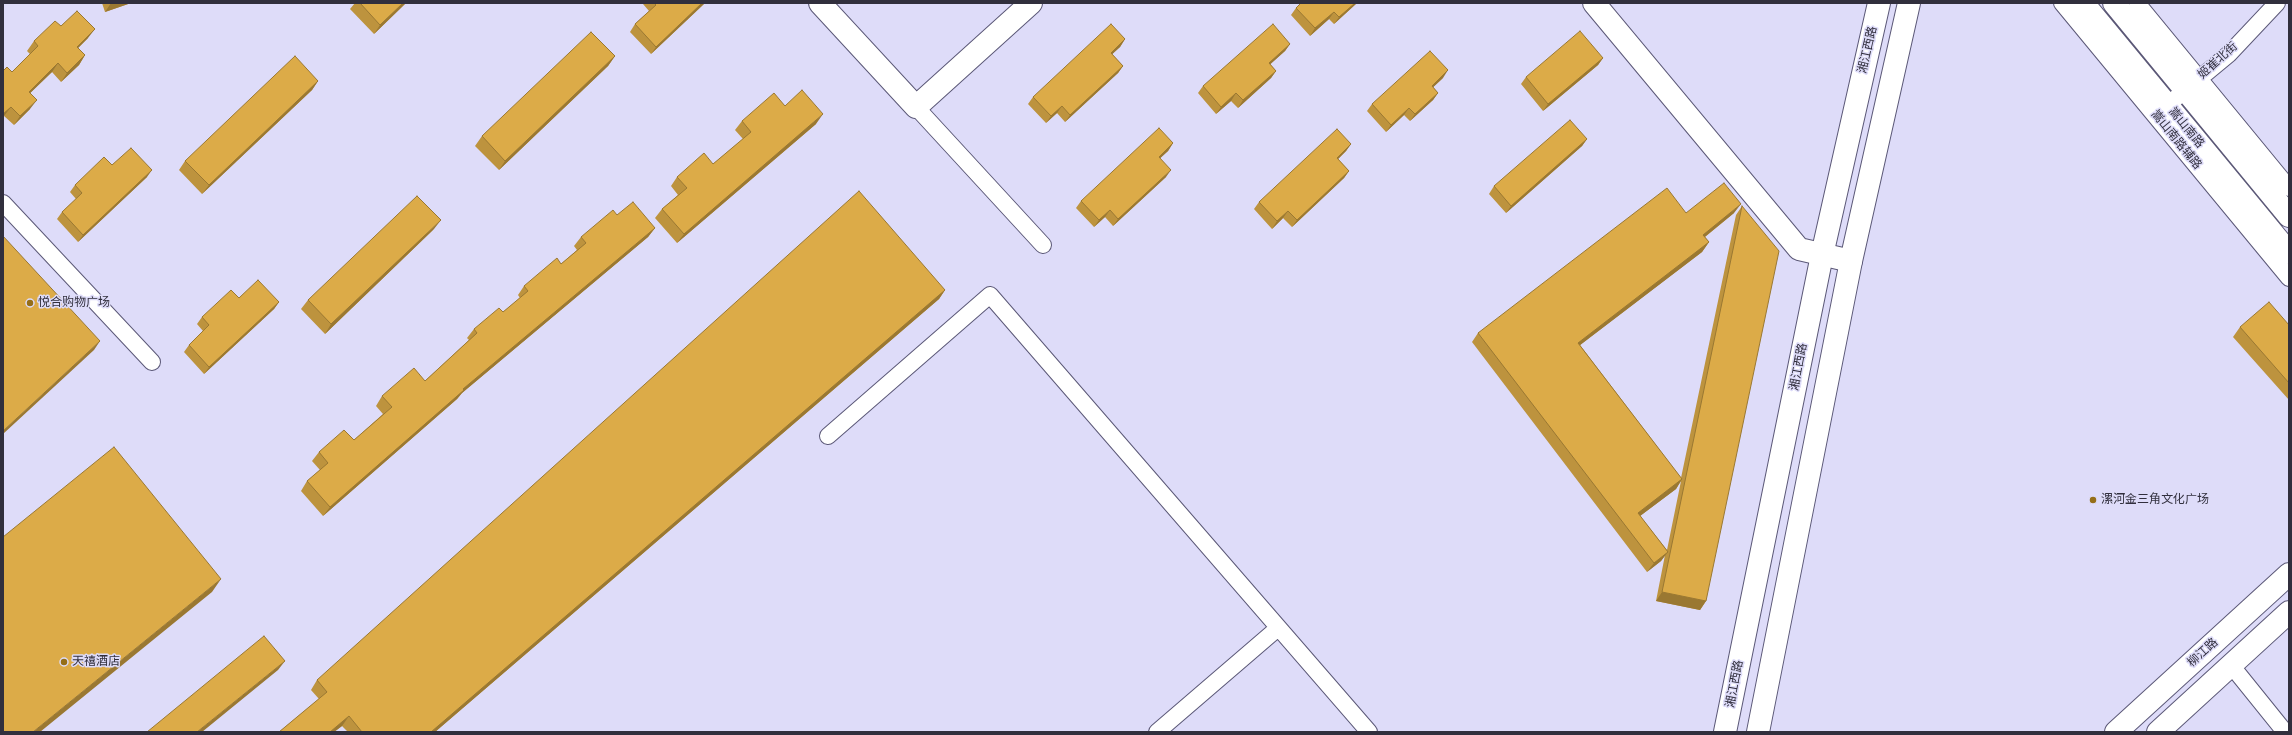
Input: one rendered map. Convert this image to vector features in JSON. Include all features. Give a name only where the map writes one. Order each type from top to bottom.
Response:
[{"type":"main road","points":[[820,3],[916,107],[1032,3]]},
{"type":"main road","points":[[1594,3],[1799,249],[1851,261]]},
{"type":"main road","name":"湘江西路","points":[[1725,732],[1822,255],[1879,3]]},
{"type":"main road","points":[[1758,732],[1851,261],[1909,3]]},
{"type":"main road","name":"嵩山南路","points":[[2083,3],[2162,110],[2289,253]]},
{"type":"main road","name":"嵩山南路","points":[[2114,3],[2192,84],[2289,216]]},
{"type":"main road","name":"柳江路","points":[[2116,732],[2289,574]]},
{"type":"main road","points":[[2158,732],[2289,612]]},
{"type":"street","name":"嵩山南路辅路","points":[[2062,3],[2162,110],[2289,278]]},
{"type":"street","points":[[2137,3],[2192,84],[2289,188]]},
{"type":"street","name":"姬崔北街","points":[[2162,110],[2229,54],[2277,3]]},
{"type":"street","points":[[916,107],[1043,245]]},
{"type":"street","points":[[3,203],[152,362]]},
{"type":"street","points":[[828,436],[990,296],[1369,732]]},
{"type":"street","points":[[1157,732],[1278,628]]},
{"type":"street","points":[[2231,665],[2285,732]]},
{"type":"building","points":[[360,3],[403,3],[380,25]]},
{"type":"building","points":[[654,3],[702,3],[656,47],[635,24],[656,5]]},
{"type":"building","points":[[1301,3],[1355,3],[1339,17],[1334,12],[1315,28],[1296,8]]},
{"type":"building","points":[[77,11],[95,29],[77,47],[85,55],[67,73],[58,63],[29,92],[37,100],[20,116],[11,107],[3,114],[3,71],[7,67],[12,72],[38,46],[34,41],[55,21],[61,26]]},
{"type":"building","points":[[1111,24],[1125,39],[1111,53],[1123,66],[1070,115],[1062,106],[1051,116],[1033,97]]},
{"type":"building","points":[[1273,24],[1290,44],[1269,63],[1276,71],[1243,100],[1236,93],[1221,107],[1203,86]]},
{"type":"building","points":[[1580,31],[1603,58],[1548,104],[1526,77]]},
{"type":"building","points":[[591,32],[615,56],[505,161],[482,136]]},
{"type":"building","points":[[1430,51],[1448,70],[1432,86],[1438,93],[1415,114],[1409,108],[1391,125],[1372,104]]},
{"type":"building","points":[[295,56],[318,81],[209,185],[185,161]]},
{"type":"building","points":[[802,90],[823,114],[684,234],[662,209],[687,188],[677,177],[704,153],[713,164],[751,132],[742,121],[774,93],[785,106]]},
{"type":"building","points":[[1570,120],[1587,139],[1511,206],[1494,186]]},
{"type":"building","points":[[1159,128],[1173,143],[1159,157],[1171,170],[1118,219],[1110,210],[1099,220],[1081,201]]},
{"type":"building","points":[[1337,129],[1351,144],[1337,158],[1349,171],[1297,220],[1288,211],[1277,221],[1259,202]]},
{"type":"building","points":[[131,148],[152,170],[83,235],[62,212],[82,193],[75,185],[104,157],[112,165]]},
{"type":"building","points":[[1724,183],[1741,204],[1703,235],[1709,242],[1578,343],[1682,479],[1638,513],[1668,552],[1654,563],[1478,333],[1667,188],[1686,213]]},
{"type":"building","points":[[859,191],[945,290],[431,732],[362,732],[349,716],[330,732],[279,732],[327,692],[317,680]]},
{"type":"building","points":[[417,196],[441,220],[331,324],[308,300]]},
{"type":"building","points":[[633,202],[655,228],[463,389],[464,390],[330,507],[307,481],[328,463],[319,452],[344,430],[354,440],[392,407],[382,396],[414,368],[425,381],[477,333],[474,329],[499,308],[503,312],[528,291],[524,286],[557,258],[561,264],[586,243],[581,237],[613,210],[617,215]]},
{"type":"building","points":[[1742,206],[1779,251],[1706,601],[1662,592]]},
{"type":"building","name":"悦合购物广场","points":[[3,236],[100,341],[3,431]]},
{"type":"building","points":[[258,280],[279,302],[209,367],[189,345],[209,325],[202,317],[231,290],[239,298]]},
{"type":"building","points":[[2269,302],[2289,325],[2289,383],[2240,327]]},
{"type":"building","name":"天禧酒店","points":[[114,447],[221,579],[33,732],[3,732],[3,537]]},
{"type":"building","points":[[264,636],[285,661],[197,732],[147,732]]},
{"type":"place","name":"悦合购物广场","points":[[30,303]]},
{"type":"place","name":"漯河金三角文化广场","points":[[2093,500]]},
{"type":"place","name":"天禧酒店","points":[[64,662]]}]
